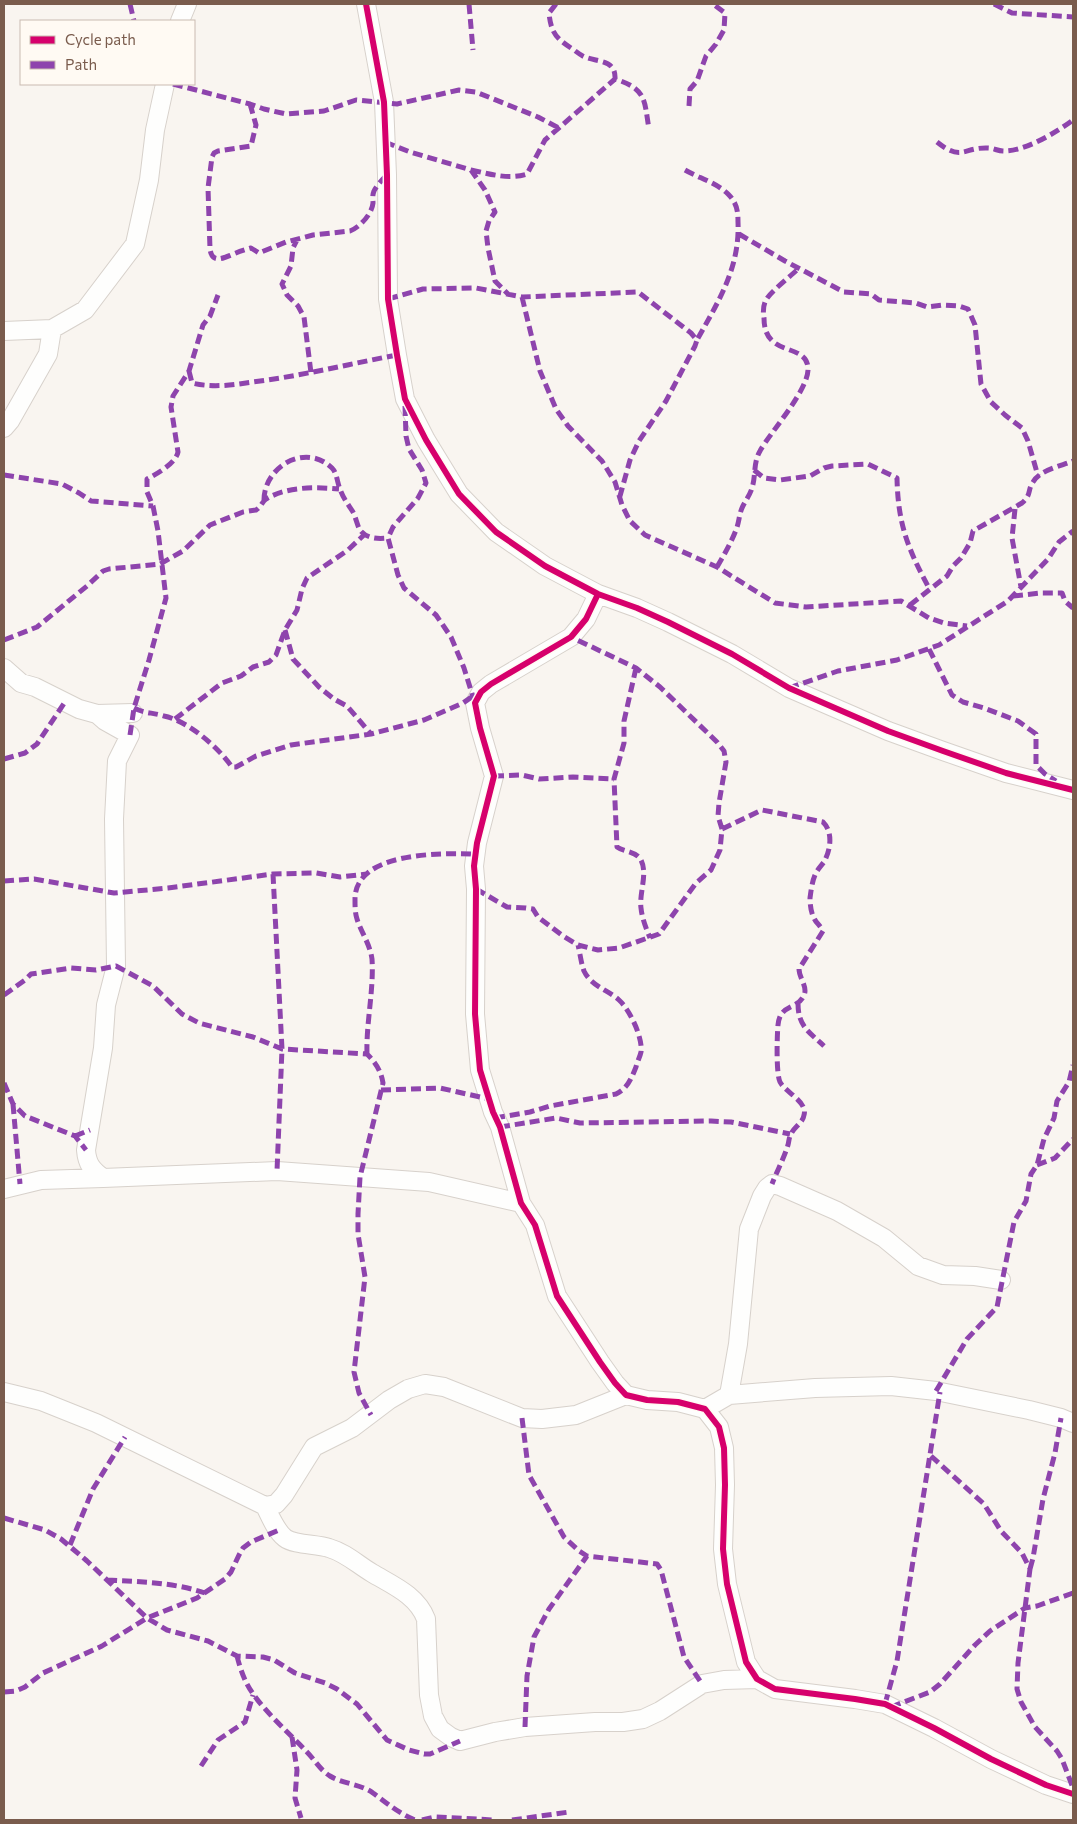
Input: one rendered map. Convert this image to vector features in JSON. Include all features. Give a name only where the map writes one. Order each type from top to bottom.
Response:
[{"type":"street","points":[[180,20],[187,4]]},
{"type":"street","points":[[366,4],[384,102],[387,175],[388,299],[405,399],[426,440],[460,494],[496,532],[545,566],[598,594],[668,622],[732,654],[789,688],[888,731],[1006,773],[1073,790]]},
{"type":"street","points":[[4,331],[52,328],[85,310],[135,244],[149,180],[155,130],[165,85]]},
{"type":"street","points":[[4,428],[10,421],[48,354],[52,328]]},
{"type":"street","points":[[598,594],[586,619],[571,637],[491,684],[481,692],[475,703],[494,776],[477,844],[474,866],[476,889],[475,1014],[480,1070],[492,1112],[500,1127],[521,1203],[536,1225],[557,1296],[600,1362],[626,1395],[647,1400],[678,1402],[705,1409],[719,1427],[724,1448],[723,1549],[727,1584],[746,1662],[757,1679],[774,1689],[885,1704],[991,1759],[1046,1785],[1073,1794]]},
{"type":"street","points":[[4,668],[21,683],[35,687],[79,709],[97,714],[133,713]]},
{"type":"street","points":[[97,714],[105,722],[130,735],[117,761],[114,819],[116,966],[106,1005],[103,1048],[86,1150],[86,1160],[91,1168],[103,1178]]},
{"type":"street","points":[[4,1189],[41,1180],[119,1179],[277,1171],[429,1182],[521,1203]]},
{"type":"street","points":[[729,1395],[738,1344],[749,1229],[762,1196],[772,1184],[837,1211],[884,1238],[918,1266],[943,1275],[975,1276],[1001,1280]]},
{"type":"street","points":[[265,1506],[276,1504],[284,1495],[314,1446],[352,1428],[408,1388],[425,1384],[444,1387],[522,1418],[542,1420],[576,1415],[626,1395]]},
{"type":"street","points":[[705,1409],[729,1395],[815,1388],[891,1386],[936,1391],[1029,1410],[1062,1418],[1073,1423]]},
{"type":"street","points":[[4,1392],[41,1401],[96,1423],[265,1506],[284,1537],[290,1541],[339,1551],[408,1595],[422,1609],[426,1619],[429,1695],[433,1716],[440,1729],[451,1738],[460,1741],[525,1727],[622,1722],[643,1719],[660,1711],[702,1684],[724,1680],[757,1679]]},
{"type":"marked path","points":[[130,4],[134,20]]},
{"type":"marked path","points":[[469,4],[473,50]]},
{"type":"marked path","points":[[556,4],[549,13],[553,31],[563,43],[582,56],[607,63],[613,69],[615,79],[633,87],[639,92],[644,103],[649,129]]},
{"type":"marked path","points":[[689,106],[690,89],[697,81],[706,56],[724,30],[725,13],[713,4]]},
{"type":"marked path","points":[[994,4],[1012,13],[1073,17]]},
{"type":"marked path","points":[[471,170],[492,175],[520,176],[527,174],[545,140],[615,79]]},
{"type":"marked path","points":[[177,85],[286,114],[324,111],[356,100],[397,104],[459,90],[476,92],[538,117],[559,128]]},
{"type":"marked path","points":[[250,104],[256,125],[251,146],[218,151],[212,157],[208,188],[210,249],[215,258],[224,258],[251,248],[259,253],[286,242],[313,235],[350,231],[368,216],[373,203],[374,191],[387,175]]},
{"type":"marked path","points":[[937,142],[945,148],[958,152],[980,148],[1003,151],[1011,150],[1030,145],[1073,120]]},
{"type":"marked path","points":[[385,142],[410,152],[471,170],[485,190],[495,212],[489,221],[486,231],[488,248],[495,281],[508,294]]},
{"type":"marked path","points":[[685,170],[724,190],[733,201],[738,214],[738,239],[731,270],[720,298],[697,340]]},
{"type":"marked path","points":[[739,234],[844,292],[871,294],[879,300],[916,303],[927,307],[943,305],[959,306],[968,309],[975,325],[981,384],[991,402],[1022,428],[1028,441],[1038,476]]},
{"type":"marked path","points":[[298,238],[293,248],[291,266],[282,284],[287,295],[298,306],[304,317],[311,373]]},
{"type":"marked path","points":[[717,567],[734,535],[742,508],[751,491],[758,456],[797,398],[807,376],[808,367],[805,359],[800,354],[770,339],[766,331],[763,314],[764,304],[768,297],[799,268]]},
{"type":"marked path","points":[[388,299],[423,289],[476,288],[522,297],[638,292],[691,333],[697,340],[695,346],[666,401],[639,441],[630,460],[620,496]]},
{"type":"marked path","points":[[130,735],[134,708],[166,598],[158,531],[153,506],[147,492],[147,479],[166,468],[177,456],[171,407],[173,396],[189,371],[203,325],[210,316],[218,295]]},
{"type":"marked path","points":[[522,297],[540,371],[556,409],[568,426],[602,461],[615,482],[622,505],[630,521],[645,535],[717,567],[775,603],[806,607],[901,601],[929,618],[944,623],[967,626]]},
{"type":"marked path","points":[[189,371],[192,383],[215,386],[230,385],[289,377],[397,355]]},
{"type":"marked path","points":[[405,406],[406,436],[409,449],[422,470],[426,483],[418,498],[393,527],[388,538],[398,575],[404,588],[436,615],[451,637],[464,668],[474,700]]},
{"type":"marked path","points":[[264,500],[266,488],[271,477],[278,469],[288,462],[310,457],[321,461],[334,470],[341,492],[353,512],[360,530],[369,537],[388,538]]},
{"type":"marked path","points":[[910,605],[947,576],[970,543],[973,531],[1022,503],[1027,497],[1033,482],[1041,474],[1073,461]]},
{"type":"marked path","points":[[754,470],[764,478],[780,480],[810,476],[832,466],[868,464],[897,478],[899,510],[902,523],[910,549],[930,590]]},
{"type":"marked path","points":[[4,475],[62,484],[91,501],[153,506]]},
{"type":"marked path","points":[[4,640],[37,627],[103,571],[160,564],[183,551],[210,525],[243,512],[256,510],[266,499],[283,492],[302,488],[339,489]]},
{"type":"marked path","points":[[1015,509],[1012,538],[1021,587]]},
{"type":"marked path","points":[[789,688],[838,671],[897,660],[939,645],[1008,601],[1048,559],[1059,542],[1073,531]]},
{"type":"marked path","points":[[175,719],[222,683],[241,676],[253,667],[269,662],[276,655],[285,630],[297,610],[307,578],[348,550],[365,534]]},
{"type":"marked path","points":[[1013,596],[1062,593],[1065,601],[1073,608]]},
{"type":"marked path","points":[[285,630],[293,659],[319,687],[334,699],[347,706],[371,734]]},
{"type":"marked path","points":[[476,889],[507,907],[533,909],[538,917],[578,945],[598,950],[619,948],[659,934],[696,883],[711,870],[720,850],[722,829],[718,816],[726,762],[724,751],[660,687],[636,668],[571,637]]},
{"type":"marked path","points":[[929,649],[952,695],[963,702],[1018,721],[1036,734],[1036,765],[1056,781]]},
{"type":"marked path","points":[[636,668],[624,721],[624,743],[614,779],[617,847],[639,857],[643,865],[644,877],[641,908],[650,938]]},
{"type":"marked path","points":[[134,708],[183,723],[211,743],[232,767],[236,767],[256,756],[291,745],[371,734],[424,720],[463,703],[473,696]]},
{"type":"marked path","points":[[4,759],[25,753],[37,744],[65,702]]},
{"type":"marked path","points":[[494,776],[522,775],[539,779],[573,777],[614,779]]},
{"type":"marked path","points":[[722,829],[762,810],[823,822],[830,836],[828,852],[815,875],[810,898],[813,916],[823,931],[799,969],[805,989],[804,995],[798,1003],[782,1013],[779,1018],[777,1055],[780,1082],[803,1106],[804,1115],[790,1135],[772,1184]]},
{"type":"marked path","points":[[367,1054],[372,959],[356,914],[355,900],[359,884],[369,872],[384,864],[403,858],[423,855],[475,854]]},
{"type":"marked path","points":[[4,881],[34,879],[114,893],[273,874],[316,873],[340,877],[367,874]]},
{"type":"marked path","points":[[273,874],[282,1049],[277,1171]]},
{"type":"marked path","points":[[495,1118],[616,1094],[631,1079],[641,1052],[640,1039],[635,1024],[619,1000],[595,984],[587,976],[583,968],[578,945]]},
{"type":"marked path","points":[[4,995],[31,974],[71,968],[96,970],[116,966],[153,986],[182,1014],[199,1023],[253,1037],[282,1049],[367,1054],[370,1057],[379,1071],[383,1083],[360,1177],[358,1234],[365,1277],[354,1372],[359,1393],[371,1415]]},
{"type":"marked path","points":[[798,1003],[798,1011],[802,1023],[824,1046]]},
{"type":"marked path","points":[[936,1391],[967,1339],[997,1307],[1014,1222],[1026,1201],[1031,1174],[1037,1165],[1044,1139],[1054,1118],[1057,1101],[1069,1082],[1073,1065]]},
{"type":"marked path","points":[[4,1083],[13,1104],[25,1116],[75,1136],[86,1150]]},
{"type":"marked path","points":[[381,1090],[440,1088],[489,1099]]},
{"type":"marked path","points":[[13,1104],[20,1184]]},
{"type":"marked path","points":[[500,1127],[556,1118],[580,1123],[711,1121],[731,1122],[790,1134]]},
{"type":"marked path","points":[[75,1136],[90,1130]]},
{"type":"marked path","points":[[1037,1165],[1055,1158],[1073,1139]]},
{"type":"marked path","points":[[885,1704],[897,1661],[940,1392]]},
{"type":"marked path","points":[[522,1418],[529,1475],[564,1537],[587,1556],[657,1564],[661,1570],[684,1657],[702,1684]]},
{"type":"marked path","points":[[1030,1569],[1061,1418]]},
{"type":"marked path","points":[[70,1545],[93,1489],[125,1437]]},
{"type":"marked path","points":[[931,1456],[984,1504],[1001,1531],[1022,1553],[1030,1569],[1018,1663],[1017,1689],[1021,1702],[1035,1727],[1062,1759],[1073,1788]]},
{"type":"marked path","points":[[4,1518],[45,1530],[61,1539],[147,1618],[167,1630],[208,1641],[237,1656],[263,1657],[274,1660],[295,1673],[337,1689],[357,1704],[387,1740],[409,1750],[424,1754],[430,1754],[460,1741]]},
{"type":"marked path","points":[[4,1692],[16,1691],[25,1687],[43,1673],[102,1646],[147,1618],[197,1598],[225,1579],[231,1572],[243,1548],[251,1542],[279,1530]]},
{"type":"marked path","points":[[525,1727],[527,1676],[534,1637],[549,1609],[587,1556]]},
{"type":"marked path","points":[[107,1580],[168,1585],[205,1593]]},
{"type":"marked path","points":[[891,1707],[930,1692],[940,1684],[990,1631],[1025,1608],[1037,1606],[1073,1593]]},
{"type":"marked path","points":[[237,1656],[245,1679],[257,1700],[323,1771],[335,1779],[368,1790],[398,1811],[415,1820]]},
{"type":"marked path","points":[[201,1766],[218,1740],[245,1722],[253,1695]]},
{"type":"marked path","points":[[292,1737],[297,1770],[295,1798],[301,1818]]},
{"type":"marked path","points":[[512,1820],[569,1812]]},
{"type":"marked path","points":[[422,1820],[435,1817],[494,1820]]},
{"type":"cycle path","points":[[366,4],[384,102],[387,175],[388,299],[405,399],[426,440],[459,494],[496,532],[545,566],[598,594],[668,622],[732,654],[789,688],[888,731],[943,751],[1006,773],[1073,790]]},
{"type":"cycle path","points":[[598,594],[586,619],[571,637],[491,684],[481,692],[475,703],[494,776],[477,843],[474,866],[476,889],[475,1014],[480,1070],[493,1112],[500,1127],[521,1203],[535,1225],[557,1296],[600,1362],[626,1395],[647,1400],[678,1402],[705,1409],[719,1427],[724,1448],[723,1549],[727,1584],[746,1662],[757,1679],[775,1689],[885,1704],[991,1759],[1046,1785],[1073,1794]]}]
